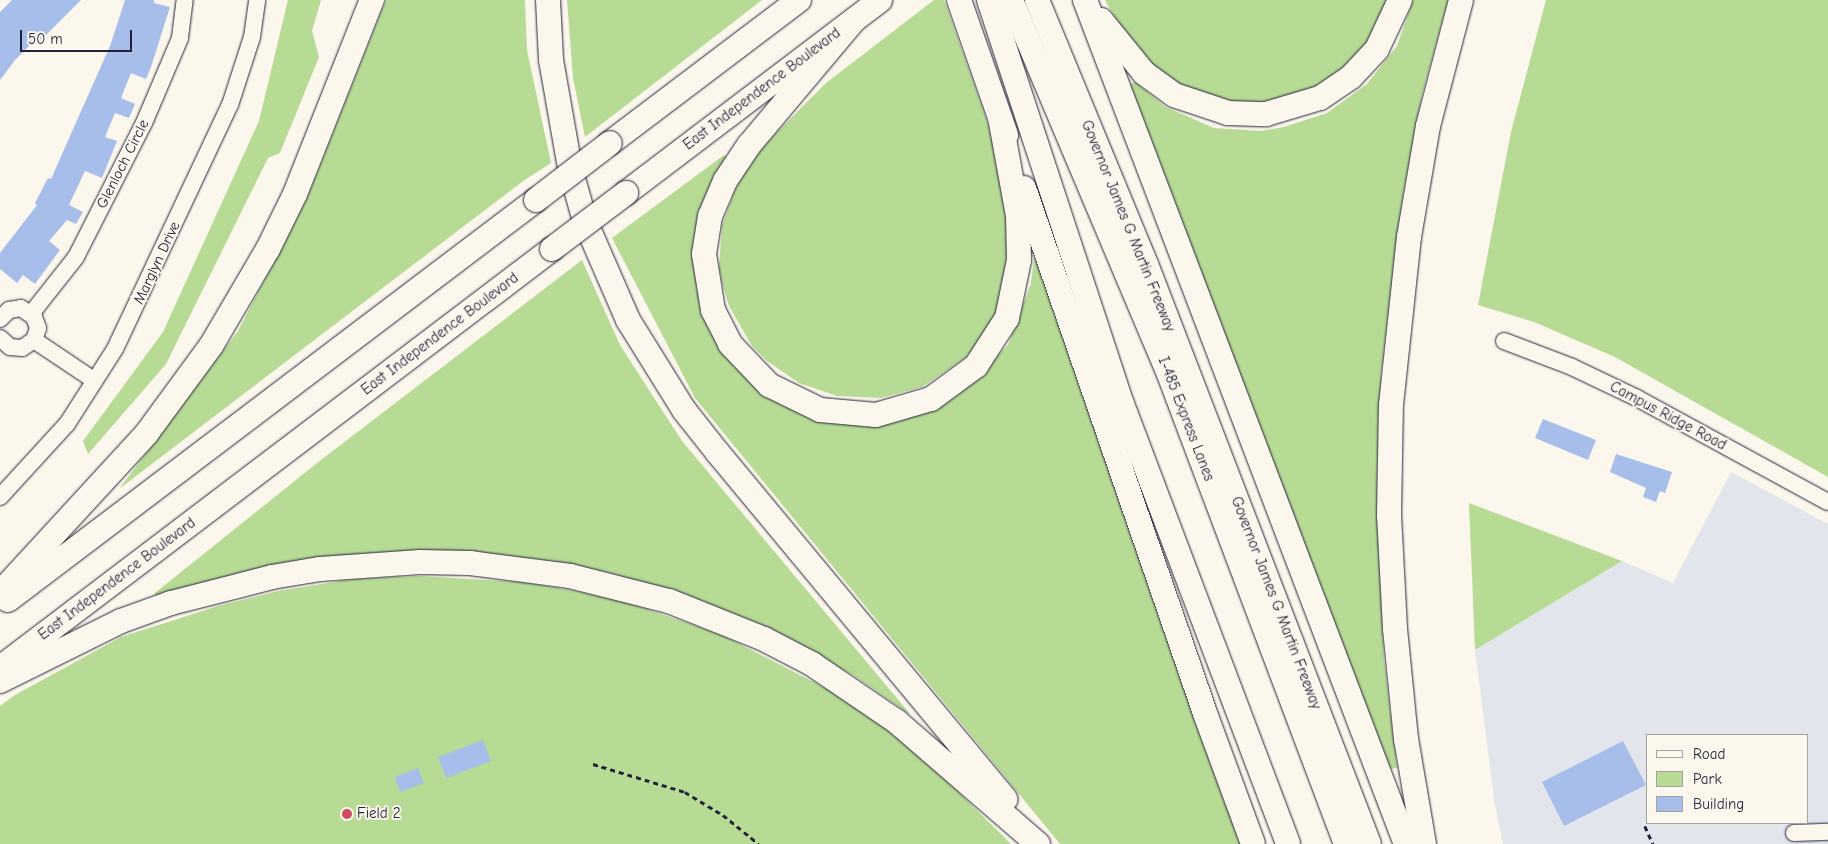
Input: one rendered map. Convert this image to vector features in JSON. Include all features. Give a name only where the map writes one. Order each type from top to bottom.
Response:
[{"type":"highway","points":[[0,592],[147,433],[216,338],[268,249],[295,194],[372,0]]},
{"type":"highway","points":[[548,0],[551,60],[570,168],[585,221],[628,320],[665,381],[718,453],[1043,844]]},
{"type":"highway","points":[[0,606],[799,0]]},
{"type":"highway","name":"East Independence Boulevard","points":[[0,668],[880,0]]},
{"type":"highway","points":[[959,0],[1206,716],[1253,844]]},
{"type":"highway","points":[[989,0],[1122,404],[1288,844]]},
{"type":"highway","name":"I-485 Express Lanes","points":[[1011,0],[1169,374],[1346,844]]},
{"type":"highway","name":"Governor James G Martin Freeway","points":[[1037,0],[1146,264],[1369,844]]},
{"type":"highway","points":[[1085,0],[1406,844]]},
{"type":"highway","points":[[1090,0],[1130,60],[1158,85],[1209,109],[1247,115],[1284,111],[1336,89],[1377,49],[1400,0]]},
{"type":"highway","points":[[1424,844],[1406,739],[1394,629],[1389,516],[1391,405],[1409,237],[1428,126],[1460,0]]},
{"type":"highway","points":[[854,20],[749,145],[724,181],[710,216],[704,254],[713,310],[736,352],[769,385],[820,410],[876,415],[931,399],[976,366],[1007,318],[1019,260],[1018,216],[1001,122]]},
{"type":"highway","points":[[0,681],[121,621],[171,603],[272,577],[320,569],[420,562],[470,563],[553,573],[619,586],[669,601],[764,639],[812,664],[896,721],[1038,844]]},
{"type":"street","name":"Glenloch Circle","points":[[31,314],[76,257],[144,123],[180,38],[185,0]]},
{"type":"street","name":"Marglyn Drive","points":[[0,497],[67,424],[95,381],[140,300],[230,105],[252,37],[258,0]]},
{"type":"street","points":[[1,316],[17,308],[31,314],[37,324],[34,340],[22,348],[2,346]]},
{"type":"street","points":[[34,340],[95,381]]},
{"type":"street","name":"Campus Ridge Road","points":[[1504,341],[1572,367],[1637,398],[1828,502]]},
{"type":"street","points":[[1794,833],[1828,832]]},
{"type":"path","points":[[594,764],[685,792],[723,815],[759,844]]},
{"type":"path","points":[[1645,826],[1653,844]]},
{"type":"shaded area","points":[[1731,472],[1828,524],[1828,844],[1503,844],[1495,806],[1475,650],[1622,561],[1673,583]]},
{"type":"green space","points":[[288,0],[321,0],[312,31],[319,57],[280,153],[268,158],[166,364],[88,454],[83,441],[163,332],[259,121]]},
{"type":"green space","points":[[386,0],[525,0],[527,50],[551,163],[523,181],[119,489],[238,331],[307,198]]},
{"type":"green space","points":[[567,0],[762,0],[585,137],[573,78]]},
{"type":"green space","points":[[934,0],[944,0],[984,112],[999,159],[1014,233],[996,316],[982,339],[965,358],[922,387],[881,398],[837,396],[799,383],[767,361],[752,346],[729,306],[723,286],[719,268],[722,225],[740,177],[754,155],[826,83]]},
{"type":"green space","points":[[1105,0],[1392,0],[1361,57],[1314,92],[1246,107],[1167,82],[1127,39]]},
{"type":"green space","points":[[1413,0],[1448,0],[1422,95],[1402,201],[1381,373],[1377,482],[1384,659],[1397,768],[1388,769],[1130,84],[1135,82],[1166,107],[1214,128],[1261,131],[1284,127],[1327,113],[1367,84],[1397,46]]},
{"type":"green space","points":[[1546,0],[1828,0],[1828,477],[1615,357],[1534,322],[1478,305],[1511,132]]},
{"type":"green space","points":[[724,155],[726,157],[708,307],[799,406],[940,405],[959,394],[1008,345],[1031,283],[1035,251],[1127,476],[1265,844],[1060,844],[695,398],[612,238]]},
{"type":"green space","points":[[582,260],[620,345],[682,441],[911,715],[853,675],[800,646],[706,603],[607,572],[511,556],[470,552],[155,596],[155,593],[317,463]]},
{"type":"green space","points":[[1469,503],[1622,561],[1475,650]]},
{"type":"green space","points":[[419,576],[523,582],[576,591],[621,600],[722,635],[831,691],[882,726],[930,764],[1011,844],[0,844],[0,706],[15,695],[121,637],[218,606],[278,591],[353,579]]},
{"type":"building","points":[[12,0],[81,0],[41,40],[38,37],[15,60],[0,80],[0,12]]},
{"type":"building","points":[[125,0],[154,0],[154,3],[170,7],[151,67],[146,79],[131,73],[121,98],[135,104],[129,118],[115,113],[105,137],[117,141],[102,178],[85,171],[69,205],[83,212],[76,224],[67,220],[49,241],[60,250],[35,284],[23,275],[17,283],[0,269],[0,253],[37,205],[35,203],[48,178],[51,179],[110,46]]},
{"type":"building","points":[[1543,419],[1596,440],[1588,460],[1535,438]]},
{"type":"building","points":[[1616,454],[1672,472],[1665,493],[1660,491],[1656,502],[1643,497],[1646,488],[1610,472]]},
{"type":"building","points":[[483,740],[491,761],[446,778],[438,757]]},
{"type":"building","points":[[1623,741],[1646,785],[1564,826],[1542,782]]},
{"type":"building","points":[[418,768],[424,783],[400,792],[395,777]]},
{"type":"place","name":"Field 2","points":[[347,814]]}]
